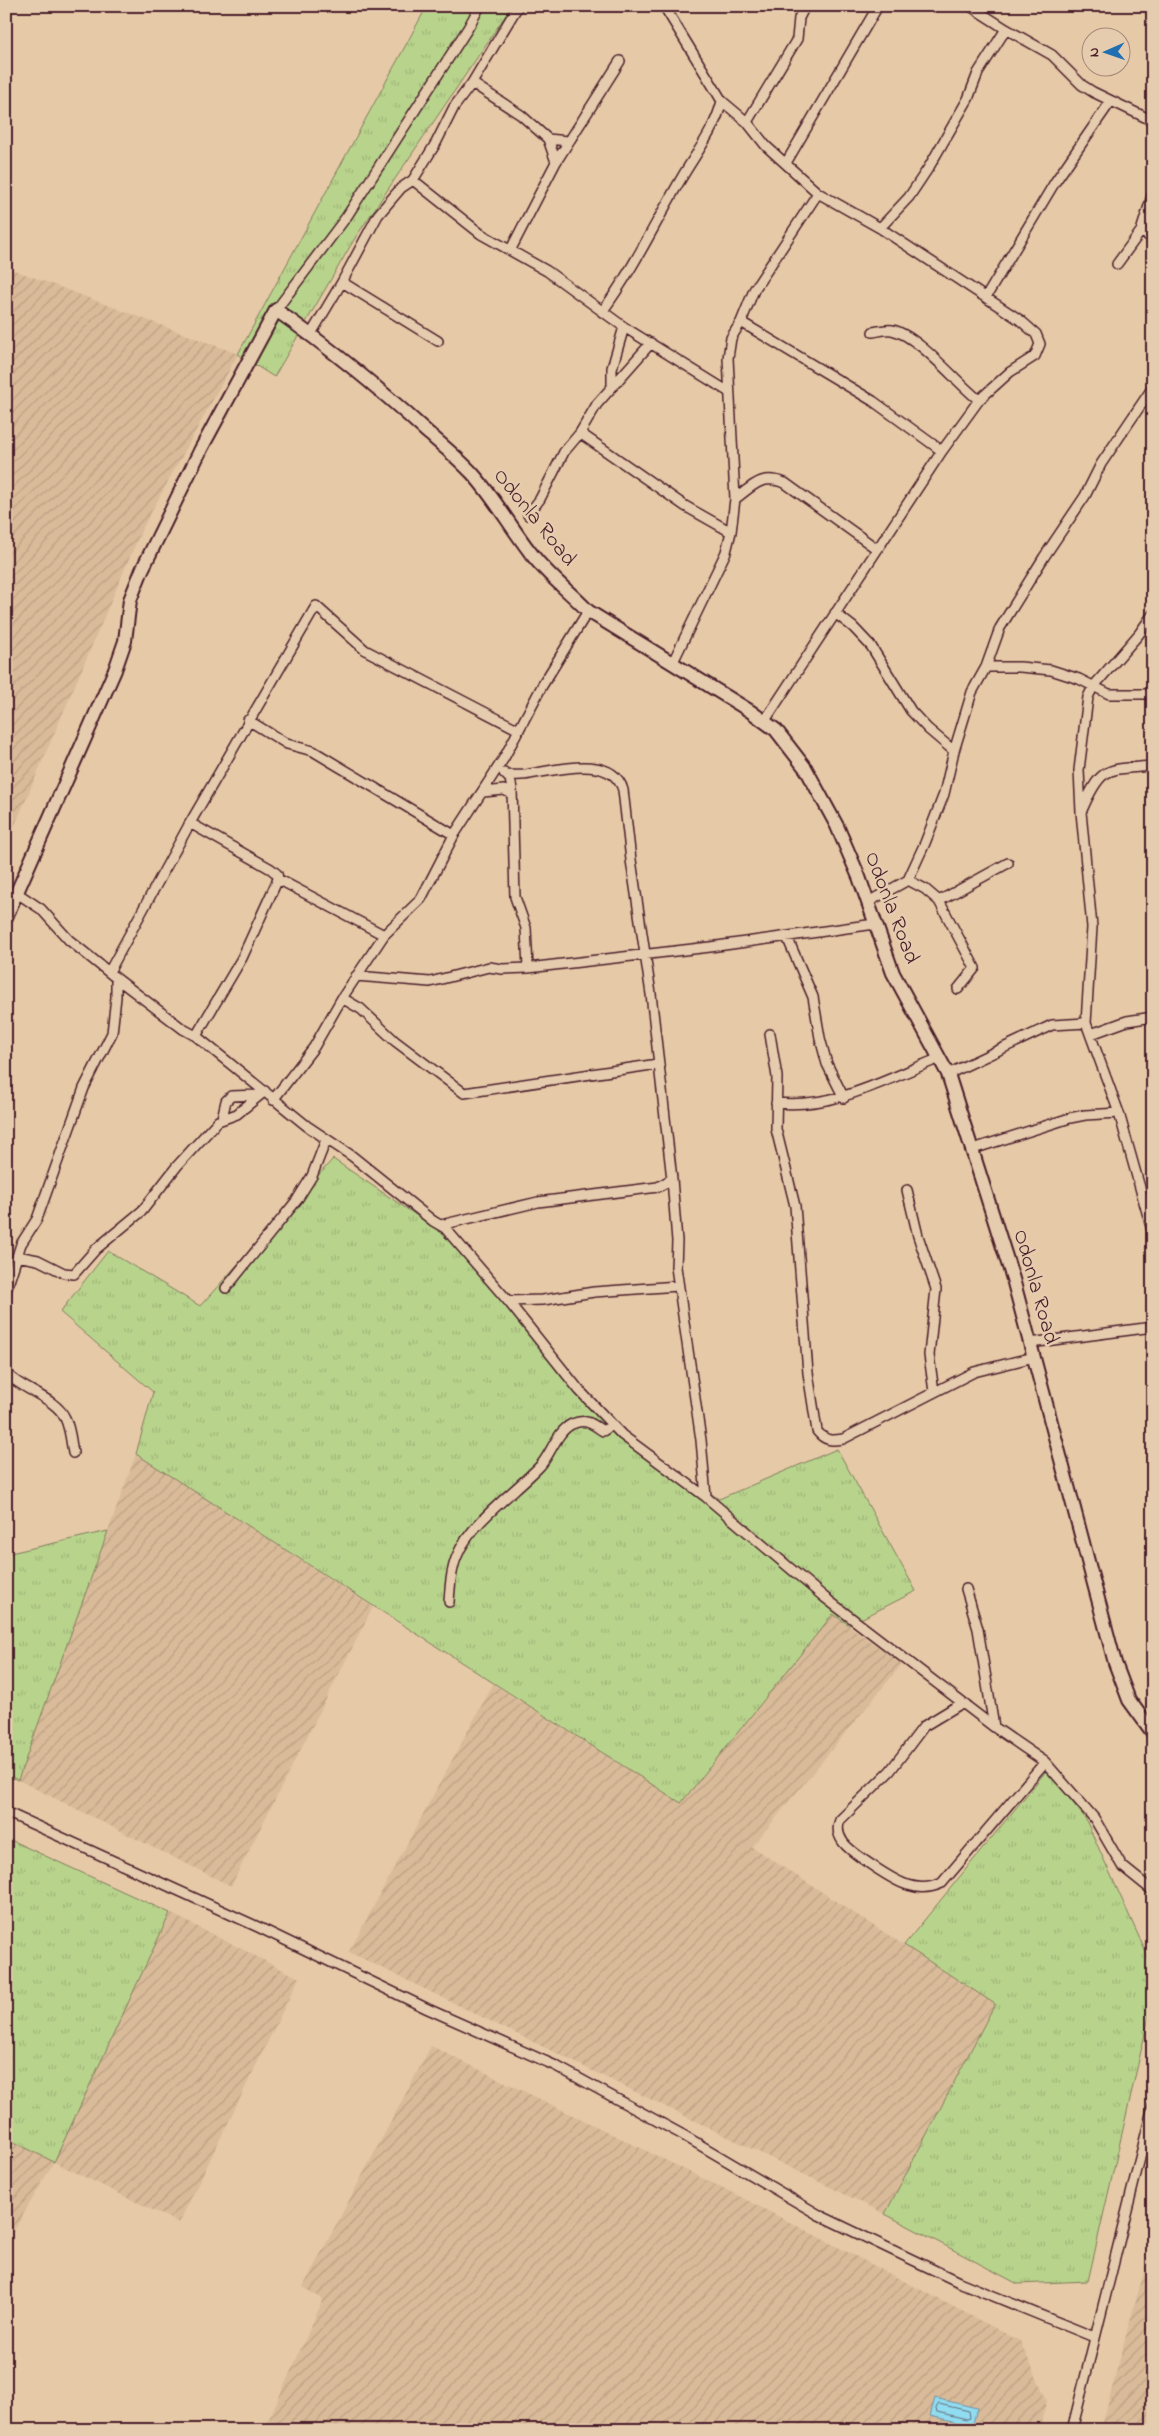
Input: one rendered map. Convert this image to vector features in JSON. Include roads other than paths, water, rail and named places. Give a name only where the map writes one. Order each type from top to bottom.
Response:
[{"type":"street","points":[[6,917],[115,670],[125,641],[130,600],[142,570],[201,449],[276,310],[347,216],[468,28],[480,6]]},
{"type":"street","points":[[310,334],[342,282],[378,215],[401,188],[413,180],[436,143],[454,107],[472,83],[518,6]]},
{"type":"street","points":[[747,122],[797,38],[799,18],[805,6]]},
{"type":"street","points":[[786,163],[878,6]]},
{"type":"street","points":[[970,6],[1006,30],[1052,55],[1082,85],[1110,101],[1153,121]]},
{"type":"street","points":[[669,9],[722,101],[747,122],[766,146],[818,193],[880,228],[1020,320],[1036,334],[1040,344],[1035,356],[1010,372],[979,400],[942,451],[764,722]]},
{"type":"street","points":[[880,228],[909,197],[929,167],[968,99],[978,73],[1006,30]]},
{"type":"street","points":[[511,250],[568,140],[620,61]]},
{"type":"street","points":[[472,83],[521,115],[548,139],[556,162]]},
{"type":"street","points":[[602,312],[620,288],[682,176],[717,120],[722,101]]},
{"type":"street","points":[[986,297],[1056,182],[1110,101]]},
{"type":"street","points":[[548,139],[568,140]]},
{"type":"street","points":[[413,180],[481,234],[546,271],[624,327],[729,392]]},
{"type":"street","points":[[673,662],[726,552],[731,532],[735,499],[729,392],[728,347],[730,338],[741,322],[754,290],[818,193]]},
{"type":"street","points":[[1117,264],[1141,231],[1153,193]]},
{"type":"street","points":[[1141,231],[1153,239]]},
{"type":"street","points":[[342,282],[438,341]]},
{"type":"street","name":"Odonla Road","points":[[276,310],[310,334],[408,415],[472,473],[496,502],[530,553],[549,574],[573,594],[588,612],[673,662],[776,730],[806,769],[837,826],[868,902],[893,973],[948,1074],[1013,1279],[1118,1670],[1129,1700],[1153,1733]]},
{"type":"street","points":[[741,322],[873,402],[942,451]]},
{"type":"street","points":[[612,386],[612,368],[624,327]]},
{"type":"street","points":[[873,332],[888,330],[902,334],[930,354],[979,400]]},
{"type":"street","points":[[528,516],[540,499],[564,452],[580,433],[597,404],[651,343]]},
{"type":"street","points":[[868,902],[908,880],[922,851],[944,794],[954,751],[972,692],[986,667],[1000,628],[1085,496],[1101,464],[1153,387]]},
{"type":"street","points":[[580,433],[684,506],[731,532]]},
{"type":"street","points":[[735,499],[759,481],[774,479],[793,488],[878,549]]},
{"type":"street","points":[[6,1290],[21,1244],[36,1218],[84,1088],[112,1033],[116,997],[113,975],[190,823],[248,720],[316,606],[365,650],[519,730]]},
{"type":"street","points":[[273,1100],[314,1047],[342,998],[384,935],[421,899],[454,835],[497,768],[542,686],[588,612]]},
{"type":"street","points":[[835,613],[853,627],[871,646],[911,710],[928,729],[954,751]]},
{"type":"street","points":[[1153,614],[1139,634],[1093,687],[1088,697],[1079,770],[1092,927],[1086,1023],[1119,1113],[1153,1234]]},
{"type":"street","points":[[986,667],[1020,667],[1051,670],[1079,679],[1114,695],[1153,694]]},
{"type":"street","points":[[248,720],[287,744],[313,751],[454,835]]},
{"type":"street","points":[[1081,812],[1096,781],[1105,773],[1116,769],[1153,766]]},
{"type":"street","points":[[497,768],[507,775],[529,775],[549,770],[593,768],[613,773],[621,781],[645,955],[672,1179],[677,1241],[676,1267],[678,1286],[701,1440],[706,1497]]},
{"type":"street","points":[[507,775],[512,791],[515,896],[526,928],[528,968]]},
{"type":"street","points":[[512,791],[529,775]]},
{"type":"street","points":[[482,792],[512,791]]},
{"type":"street","points":[[190,823],[271,869],[277,874],[278,879],[242,958],[196,1036]]},
{"type":"street","points":[[939,901],[1008,863]]},
{"type":"street","points":[[278,879],[384,935]]},
{"type":"street","points":[[908,880],[925,889],[939,901],[975,968],[958,989]]},
{"type":"street","points":[[17,893],[41,909],[69,940],[132,991],[182,1029],[196,1036],[263,1093],[326,1140],[352,1156],[441,1226],[508,1301],[579,1390],[622,1436],[706,1497],[824,1597],[994,1727],[1045,1762],[1094,1818],[1122,1866],[1153,1891]]},
{"type":"street","points":[[356,976],[418,983],[438,981],[489,967],[502,969],[528,968],[645,955],[875,924]]},
{"type":"street","points":[[788,937],[813,997],[820,1038],[827,1064],[844,1098]]},
{"type":"street","points":[[116,997],[132,991]]},
{"type":"street","points":[[342,998],[361,1009],[395,1041],[464,1093],[658,1064]]},
{"type":"street","points":[[1091,1034],[1127,1021],[1153,1017]]},
{"type":"street","points":[[948,1074],[1052,1025],[1086,1023]]},
{"type":"street","points":[[770,1034],[777,1077],[776,1129],[795,1206],[808,1373],[817,1431],[823,1438],[832,1441],[843,1439],[974,1372],[1034,1357]]},
{"type":"street","points":[[776,1103],[807,1104],[844,1098],[940,1058]]},
{"type":"street","points":[[222,1118],[238,1114],[263,1093]]},
{"type":"street","points":[[18,1256],[38,1260],[64,1273],[74,1274],[96,1249],[142,1211],[177,1166],[222,1118],[226,1101],[231,1096],[263,1093]]},
{"type":"street","points":[[973,1150],[1077,1116],[1119,1113]]},
{"type":"street","points":[[226,1288],[296,1200],[312,1176],[326,1140]]},
{"type":"street","points":[[441,1226],[538,1202],[658,1187],[672,1179]]},
{"type":"street","points":[[907,1190],[916,1227],[936,1289],[929,1355],[934,1392]]},
{"type":"street","points":[[508,1301],[543,1300],[594,1292],[678,1286]]},
{"type":"street","points":[[1030,1343],[1153,1327]]},
{"type":"street","points":[[6,1373],[20,1386],[54,1404],[61,1411],[65,1418],[73,1453]]},
{"type":"street","points":[[449,1602],[457,1556],[469,1534],[539,1467],[562,1433],[570,1425],[580,1421],[590,1421],[603,1431],[612,1425]]},
{"type":"street","points":[[966,1589],[978,1629],[994,1727]]},
{"type":"street","points":[[962,1702],[924,1726],[890,1770],[840,1820],[838,1830],[842,1840],[866,1861],[906,1885],[926,1888],[942,1883],[1045,1762]]},
{"type":"street","points":[[6,1812],[258,1927],[428,2009],[556,2066],[683,2135],[819,2215],[959,2282],[1094,2337]]},
{"type":"street","points":[[1072,2430],[1153,2106]]},
{"type":"water","points":[[935,2398],[977,2408],[973,2424],[970,2425],[930,2416]]}]
